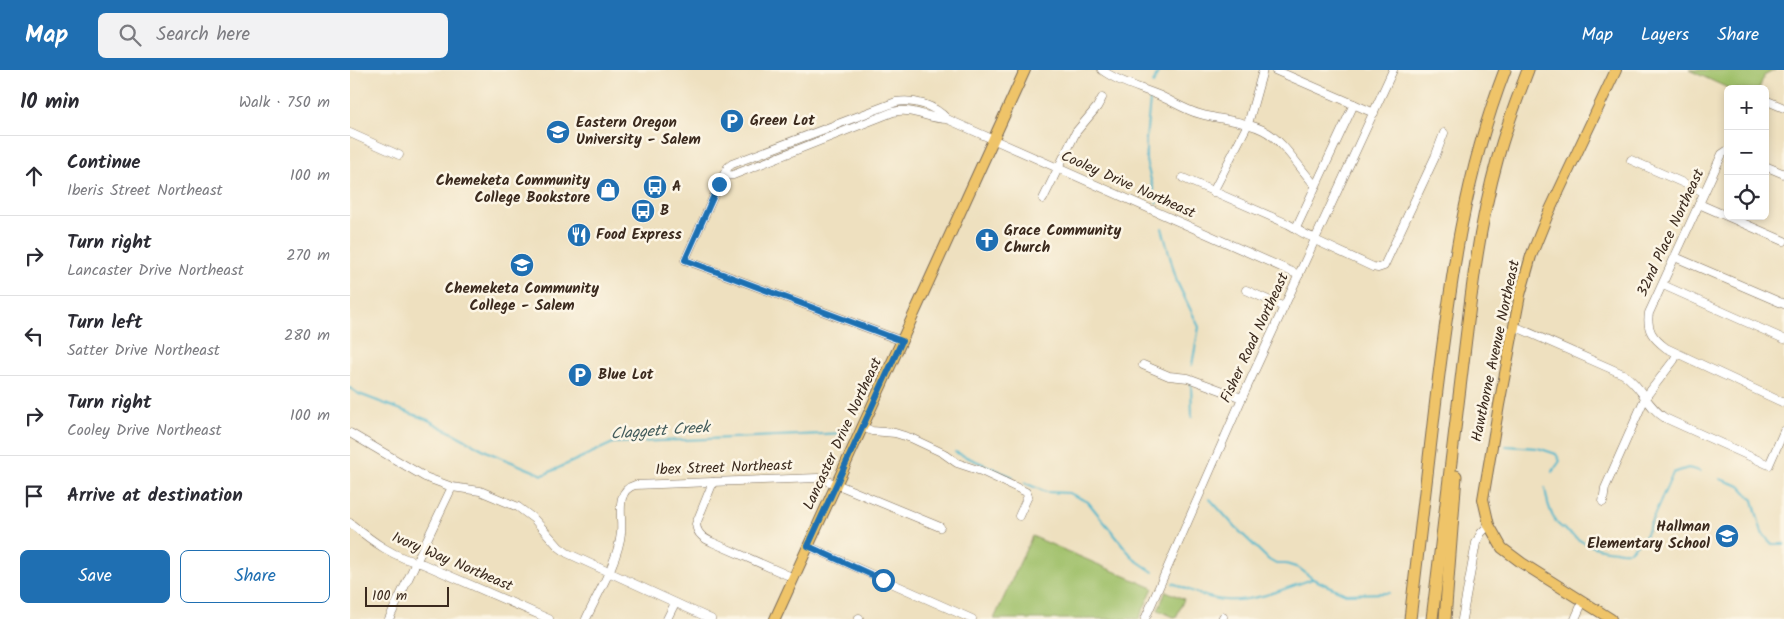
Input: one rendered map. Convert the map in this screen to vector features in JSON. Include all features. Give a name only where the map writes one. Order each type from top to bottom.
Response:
[{"type":"highway","points":[[1410,619],[1444,329],[1456,244],[1478,150],[1505,70]]},
{"type":"highway","points":[[1432,619],[1471,297],[1482,225],[1498,156],[1528,70]]},
{"type":"highway","points":[[1445,619],[1468,356],[1471,297]]},
{"type":"main road","name":"Lancaster Drive Northeast","points":[[775,619],[1025,70]]},
{"type":"main road","name":"Hawthorne Avenue Northeast","points":[[1489,526],[1484,505],[1485,483],[1514,326],[1528,268],[1540,230],[1616,70]]},
{"type":"main road","points":[[1489,526],[1498,543],[1514,558],[1611,619]]},
{"type":"street","points":[[1102,70],[1107,74],[1160,95],[1191,111],[1248,124],[1263,130],[1278,142],[1315,185]]},
{"type":"street","points":[[1214,192],[1248,124],[1263,70]]},
{"type":"street","points":[[1275,70],[1374,113]]},
{"type":"street","name":"Fisher Road Northeast","points":[[1148,618],[1242,398],[1394,70]]},
{"type":"street","points":[[1043,199],[1076,132],[1102,98]]},
{"type":"street","name":"Cooley Drive Northeast","points":[[902,341],[685,260],[728,167],[896,102],[909,101],[922,104],[940,112],[946,119],[1298,276]]},
{"type":"street","points":[[1769,101],[1784,107]]},
{"type":"street","points":[[1296,228],[1354,104]]},
{"type":"street","points":[[350,133],[399,155]]},
{"type":"street","points":[[1183,178],[1296,228],[1301,233],[1378,268],[1384,266],[1431,166],[1444,133]]},
{"type":"street","name":"32nd Place Northeast","points":[[1677,354],[1658,342],[1649,330],[1650,313],[1704,192],[1724,152]]},
{"type":"street","points":[[1631,160],[1704,192]]},
{"type":"street","points":[[1769,168],[1784,174]]},
{"type":"street","points":[[1699,204],[1784,241]]},
{"type":"street","points":[[1675,256],[1784,304]]},
{"type":"street","points":[[1663,285],[1784,339]]},
{"type":"street","points":[[1246,290],[1284,307]]},
{"type":"street","points":[[1514,326],[1623,374],[1633,382],[1652,408],[1665,418],[1769,465],[1784,431]]},
{"type":"street","points":[[1603,502],[1605,488],[1645,398],[1677,354],[1784,403]]},
{"type":"street","points":[[1142,365],[1169,376],[1192,379],[1242,398]]},
{"type":"street","points":[[862,427],[872,431],[895,433],[911,438],[942,453],[957,463],[981,471],[1026,492],[1028,496],[1019,516]]},
{"type":"street","points":[[350,433],[416,472],[452,487],[480,491],[518,507],[534,519],[559,547],[567,553],[711,619]]},
{"type":"street","name":"Ibex Street Northeast","points":[[608,573],[621,535],[621,504],[623,494],[625,490],[635,485],[818,478],[940,527]]},
{"type":"street","points":[[713,482],[697,519],[696,529],[702,537],[794,578]]},
{"type":"street","points":[[389,619],[452,487]]},
{"type":"street","name":"Ivory Way Northeast","points":[[350,523],[383,548],[549,619]]},
{"type":"street","points":[[1462,619],[1476,543],[1481,533],[1489,526]]},
{"type":"street","points":[[808,546],[972,619]]},
{"type":"street","points":[[586,619],[608,573]]},
{"type":"street","points":[[1575,619],[1583,601]]},
{"type":"street","points":[[668,619],[675,603]]},
{"type":"green space","points":[[1689,70],[1775,70],[1764,76],[1761,85],[1724,86]]},
{"type":"green space","points":[[1032,536],[1153,588],[1139,619],[994,619]]},
{"type":"green space","points":[[1166,591],[1184,599],[1176,618],[1158,610]]},
{"type":"waterway","name":"Claggett Creek","points":[[1153,84],[1159,70]]},
{"type":"waterway","name":"Claggett Creek","points":[[1150,100],[1146,161],[1157,203]]},
{"type":"waterway","name":"Claggett Creek","points":[[1162,228],[1177,282],[1199,327],[1192,365]]},
{"type":"waterway","name":"Claggett Creek","points":[[1191,382],[1192,417]]},
{"type":"waterway","name":"Claggett Creek","points":[[350,388],[359,394],[428,420],[490,453],[543,475],[613,443],[846,433]]},
{"type":"waterway","name":"Claggett Creek","points":[[1506,446],[1538,448],[1556,454],[1560,461],[1552,472]]},
{"type":"waterway","name":"Claggett Creek","points":[[955,452],[1013,477]]},
{"type":"waterway","name":"Claggett Creek","points":[[1545,488],[1550,510],[1560,526],[1582,542],[1597,548],[1613,551],[1630,551],[1645,536],[1673,473],[1688,468],[1700,471]]},
{"type":"waterway","name":"Claggett Creek","points":[[1720,479],[1740,486],[1753,500],[1762,533],[1772,544],[1784,544]]},
{"type":"waterway","name":"Claggett Creek","points":[[1025,483],[1046,492],[1069,493],[1088,502],[1134,559],[1153,572]]},
{"type":"waterway","name":"Claggett Creek","points":[[1210,499],[1236,528],[1269,560],[1276,564],[1286,564],[1299,568],[1313,579],[1346,594],[1389,593]]},
{"type":"waterway","name":"Claggett Creek","points":[[1173,583],[1212,598],[1236,600],[1269,594],[1312,579]]},
{"type":"place","name":"Green Lot","points":[[732,121]]},
{"type":"place","name":"Eastern Oregon University - Salem","points":[[558,132]]},
{"type":"place","name":"A","points":[[655,187]]},
{"type":"place","name":"Chemeketa Community College Bookstore","points":[[608,190]]},
{"type":"place","name":"B","points":[[643,211]]},
{"type":"place","name":"Food Express","points":[[579,235]]},
{"type":"place","name":"Grace Community Church","points":[[987,240]]},
{"type":"place","name":"Chemeketa Community College - Salem","points":[[522,265]]},
{"type":"place","name":"Blue Lot","points":[[580,375]]},
{"type":"place","name":"Hallman Elementary School","points":[[1727,536]]},
{"type":"route","points":[[719,184],[685,260],[902,341],[808,546],[883,580]]}]
